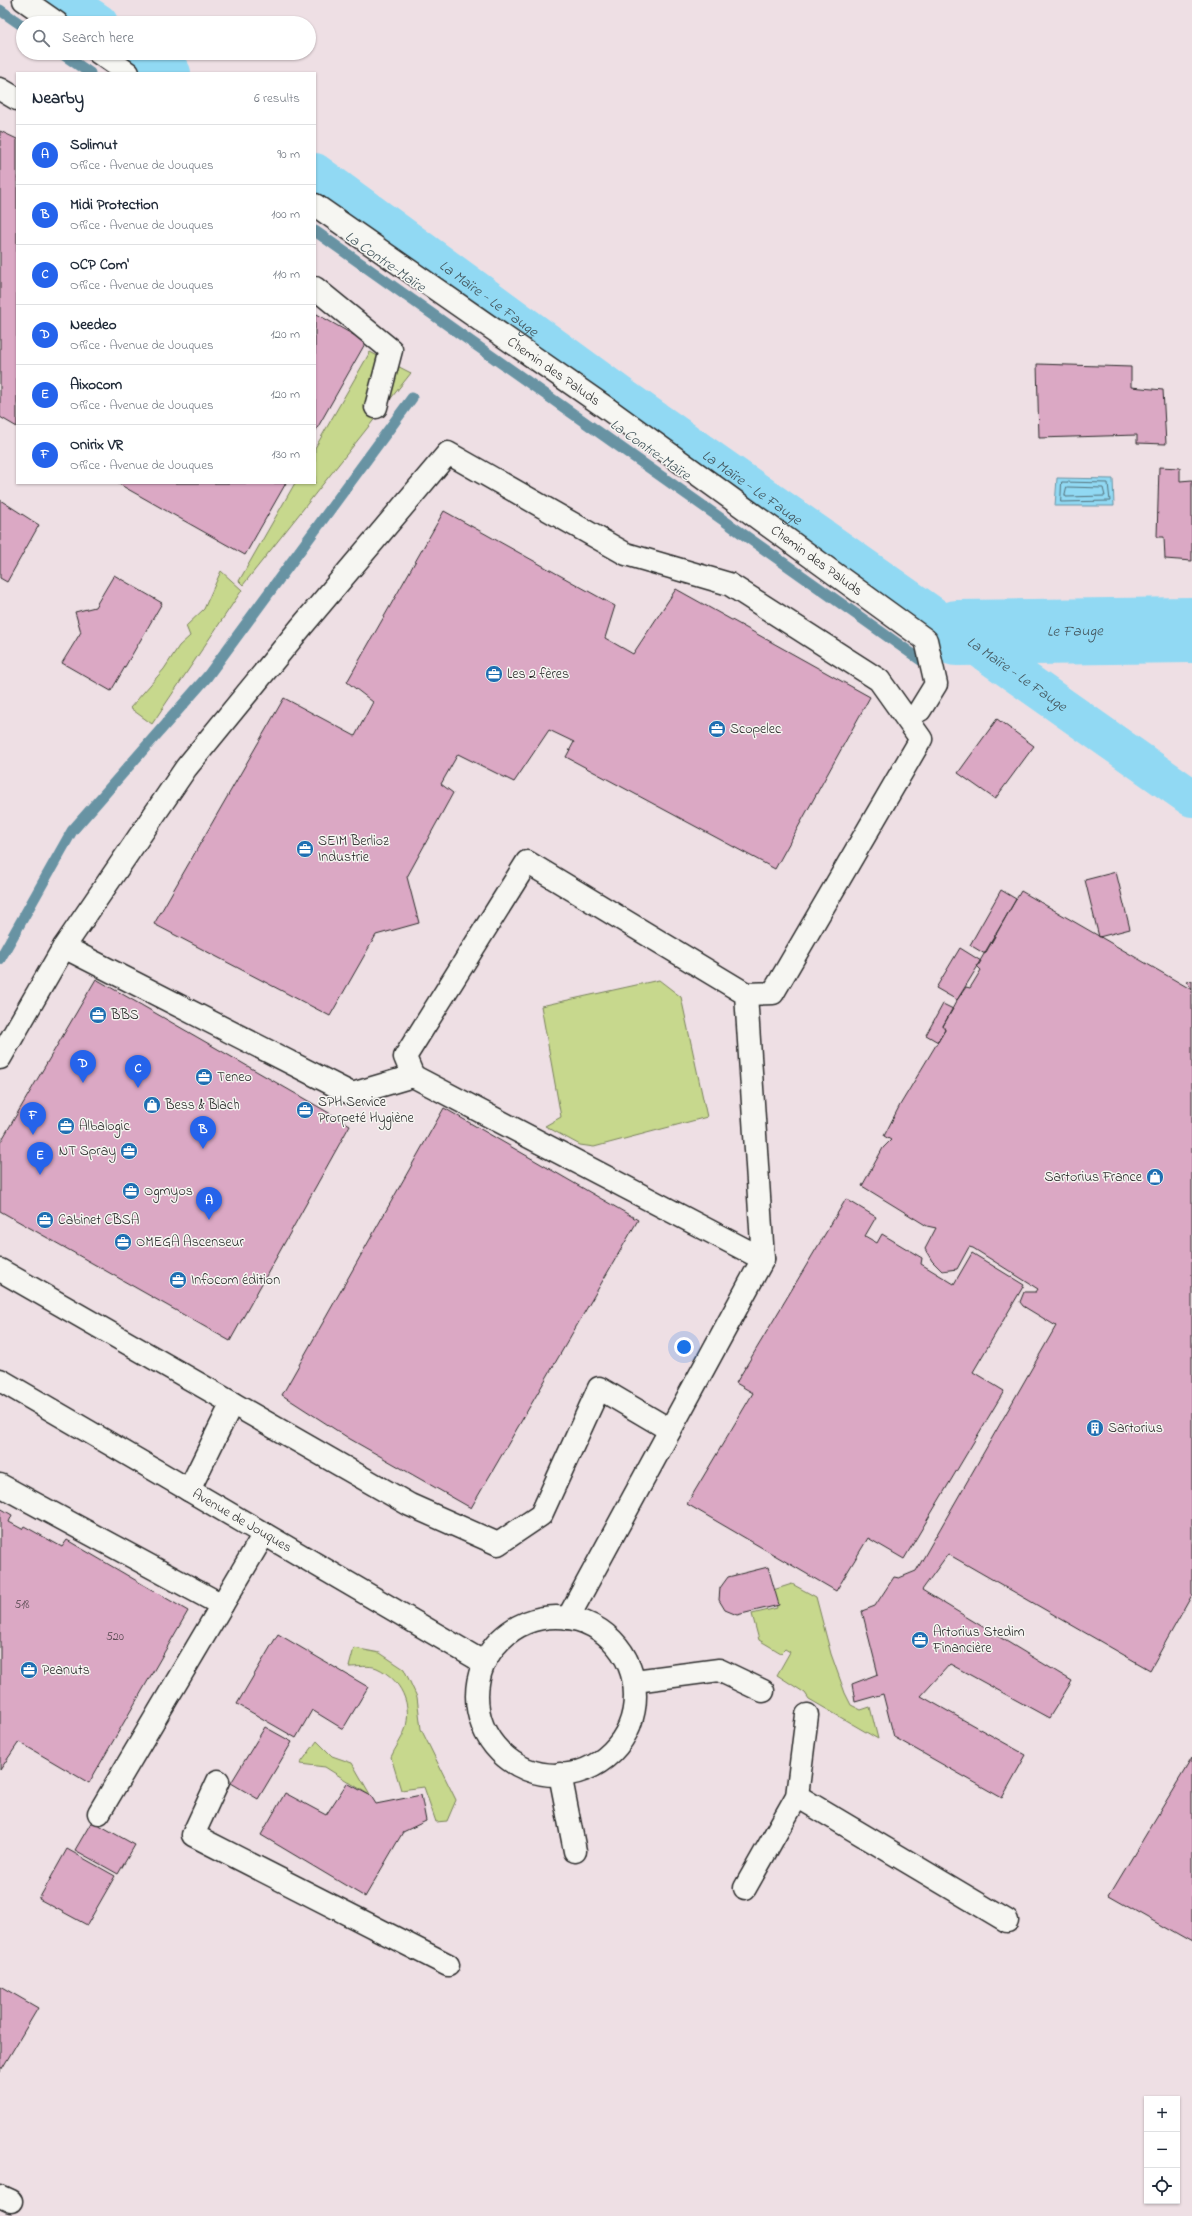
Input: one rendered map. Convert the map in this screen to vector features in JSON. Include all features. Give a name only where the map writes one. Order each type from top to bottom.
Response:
[{"type":"street","points":[[24,0],[47,16]]},
{"type":"street","points":[[109,60],[127,72]]},
{"type":"street","points":[[0,89],[16,98]]},
{"type":"street","name":"Chemin des Paluds","points":[[316,206],[611,412],[926,640],[936,684],[920,710]]},
{"type":"street","points":[[316,289],[391,350],[376,407]]},
{"type":"street","points":[[0,1058],[64,947],[186,768],[302,626],[448,453],[626,554],[729,584],[879,680],[921,739],[773,993],[746,994],[527,862],[405,1057],[413,1076],[763,1259]]},
{"type":"street","points":[[64,947],[352,1094],[413,1076]]},
{"type":"street","points":[[568,1618],[763,1259],[746,994]]},
{"type":"street","points":[[0,1270],[410,1505],[498,1544],[541,1515],[599,1388],[670,1430]]},
{"type":"street","name":"Avenue de Jouques","points":[[0,1380],[264,1534],[326,1568],[483,1662]]},
{"type":"street","points":[[189,1490],[232,1403]]},
{"type":"street","points":[[0,1485],[222,1604]]},
{"type":"street","points":[[99,1813],[264,1534]]},
{"type":"street","points":[[557,1616],[568,1618],[584,1621],[608,1635],[617,1648],[625,1654],[635,1680],[634,1715],[623,1741],[610,1755],[587,1770],[546,1776],[520,1768],[505,1758],[486,1736],[476,1699],[483,1662],[499,1639],[532,1620],[557,1616]]},
{"type":"street","points":[[635,1680],[719,1670],[763,1691]]},
{"type":"street","points":[[745,1888],[797,1796],[807,1714]]},
{"type":"street","points":[[560,1774],[575,1851]]},
{"type":"street","points":[[218,1781],[193,1836],[448,1965]]},
{"type":"street","points":[[797,1796],[1007,1920]]},
{"type":"green space","points":[[370,352],[411,373],[243,585],[239,581],[294,484],[316,484],[316,446]]},
{"type":"green space","points":[[221,571],[242,590],[152,724],[130,708],[164,669],[179,646],[190,636],[186,626],[204,609]]},
{"type":"green space","points":[[659,980],[681,997],[707,1117],[594,1147],[580,1145],[545,1126],[561,1117],[541,1006]]},
{"type":"green space","points":[[792,1584],[816,1597],[831,1654],[845,1693],[851,1705],[861,1710],[870,1707],[878,1739],[809,1699],[805,1693],[777,1675],[790,1652],[785,1649],[781,1653],[759,1640],[752,1614],[777,1608],[773,1590]]},
{"type":"green space","points":[[354,1648],[380,1653],[404,1669],[417,1697],[421,1729],[456,1800],[447,1821],[436,1822],[424,1787],[401,1790],[391,1757],[405,1730],[407,1721],[406,1702],[399,1686],[393,1679],[377,1668],[367,1666],[349,1667]]},
{"type":"green space","points":[[317,1741],[332,1756],[352,1763],[371,1796],[325,1767],[300,1764]]},
{"type":"water","points":[[1057,478],[1113,479],[1114,506],[1055,506]]},
{"type":"building","points":[[0,131],[16,139],[16,426],[0,417]]},
{"type":"building","points":[[316,314],[366,342],[316,430]]},
{"type":"building","points":[[1037,364],[1131,367],[1131,387],[1163,390],[1166,444],[1137,443],[1137,435],[1039,438]]},
{"type":"building","points":[[1159,467],[1180,468],[1180,481],[1192,480],[1192,561],[1165,559],[1164,537],[1157,537]]},
{"type":"building","points":[[119,484],[285,484],[245,555]]},
{"type":"building","points":[[0,500],[39,525],[7,582],[0,578]]},
{"type":"building","points":[[444,511],[615,606],[605,638],[633,654],[676,589],[870,697],[775,869],[566,757],[574,742],[549,730],[514,782],[458,754],[441,784],[453,793],[407,877],[419,923],[376,935],[330,1016],[154,924],[284,698],[355,736],[373,702],[347,682]]},
{"type":"building","points":[[114,575],[162,603],[111,691],[62,663],[81,632],[75,612],[95,607]]},
{"type":"building","points":[[997,719],[1034,746],[995,799],[958,773]]},
{"type":"building","points":[[1116,872],[1130,929],[1099,937],[1085,880]]},
{"type":"building","points":[[1001,890],[1016,899],[985,954],[970,945]]},
{"type":"building","name":"Sartorius","points":[[1021,891],[1192,990],[1192,1595],[1150,1670],[948,1554],[922,1590],[1072,1681],[1049,1718],[950,1664],[921,1696],[1026,1755],[1002,1798],[894,1737],[883,1694],[855,1702],[852,1684],[878,1674],[862,1611],[875,1606],[894,1577],[899,1578],[916,1571],[1056,1326],[1023,1306],[1020,1302],[1024,1292],[1036,1292],[1038,1289],[973,1248],[969,1247],[957,1269],[942,1271],[932,1261],[925,1249],[936,1228],[927,1226],[862,1186],[883,1148],[891,1140],[884,1136],[900,1105],[945,1030],[943,1026],[957,1000],[966,987],[970,988],[981,970],[977,966]]},
{"type":"building","points":[[960,948],[981,961],[957,1000],[936,988]]},
{"type":"building","points":[[96,979],[350,1125],[230,1341],[0,1211],[0,1143]]},
{"type":"building","points":[[1192,981],[1192,990],[1187,982]]},
{"type":"building","points":[[943,1004],[953,1009],[943,1026],[945,1030],[938,1042],[926,1035]]},
{"type":"building","points":[[444,1108],[638,1220],[471,1508],[350,1439],[282,1395]]},
{"type":"building","points":[[846,1199],[876,1217],[865,1236],[877,1243],[882,1234],[922,1258],[921,1264],[954,1284],[972,1253],[1024,1285],[973,1372],[1004,1391],[904,1559],[868,1538],[836,1591],[687,1504],[753,1393],[736,1383]]},
{"type":"building","points":[[0,1508],[12,1515],[9,1522],[22,1529],[24,1526],[62,1547],[67,1540],[188,1611],[89,1783],[19,1742],[0,1770]]},
{"type":"building","points":[[768,1567],[779,1605],[737,1615],[725,1610],[719,1600],[720,1588],[728,1577]]},
{"type":"building","points":[[278,1634],[368,1687],[343,1729],[312,1710],[296,1738],[237,1704]]},
{"type":"building","points":[[265,1727],[292,1742],[258,1799],[231,1783]]},
{"type":"building","points":[[1192,1758],[1192,1943],[1109,1896]]},
{"type":"building","points":[[347,1783],[371,1796],[376,1804],[421,1795],[426,1821],[403,1832],[365,1897],[261,1835],[285,1793],[326,1815]]},
{"type":"building","points":[[92,1821],[135,1845],[118,1874],[75,1850]]},
{"type":"building","points":[[67,1849],[115,1876],[87,1925],[39,1899]]},
{"type":"building","points":[[0,1986],[38,2008],[0,2072]]},
{"type":"waterway","name":"La Maïre - Le Fauge","points":[[65,0],[89,16]]},
{"type":"waterway","name":"La Contre-Maïre","points":[[0,10],[16,21]]},
{"type":"waterway","name":"La Contre-Maïre","points":[[71,60],[89,72]]},
{"type":"waterway","name":"La Maïre - Le Fauge","points":[[153,60],[171,72]]},
{"type":"waterway","name":"La Maïre - Le Fauge","points":[[316,173],[624,398],[1192,798]]},
{"type":"waterway","name":"La Contre-Maïre","points":[[316,232],[932,668],[957,633]]},
{"type":"waterway","points":[[0,959],[72,831],[207,677],[412,398]]},
{"type":"waterway","name":"Le Fauge","points":[[957,633],[1192,630]]},
{"type":"place","name":"Les 2 fères","points":[[494,674]]},
{"type":"place","name":"Scopelec","points":[[717,729]]},
{"type":"place","name":"SEIM Berlioz Industrie","points":[[305,849]]},
{"type":"place","name":"BBS","points":[[98,1015]]},
{"type":"place","name":"Teneo","points":[[204,1077]]},
{"type":"place","name":"Needeo","points":[[83,1083]]},
{"type":"place","name":"OCP Com'","points":[[138,1088]]},
{"type":"place","name":"Bess & Blach","points":[[152,1105]]},
{"type":"place","name":"SPH Service Prorpeté Hygiène","points":[[305,1110]]},
{"type":"place","name":"Albalogic","points":[[66,1126]]},
{"type":"place","name":"Onirix VR","points":[[33,1135]]},
{"type":"place","name":"Midi Protection","points":[[203,1149]]},
{"type":"place","name":"NT Spray","points":[[129,1151]]},
{"type":"place","name":"Aixocom","points":[[40,1175]]},
{"type":"place","name":"Sartorius France","points":[[1155,1177]]},
{"type":"place","name":"Ogmyos","points":[[131,1191]]},
{"type":"place","name":"Cabinet CBSA","points":[[45,1220]]},
{"type":"place","name":"Solimut","points":[[209,1220]]},
{"type":"place","name":"OMEGA Ascenseur","points":[[123,1242]]},
{"type":"place","name":"Infocom édition","points":[[178,1280]]},
{"type":"place","name":"Sartorius","points":[[1095,1428]]},
{"type":"place","name":"Artorius Stedim Financière","points":[[920,1640]]},
{"type":"place","name":"Peanuts","points":[[29,1670]]}]
